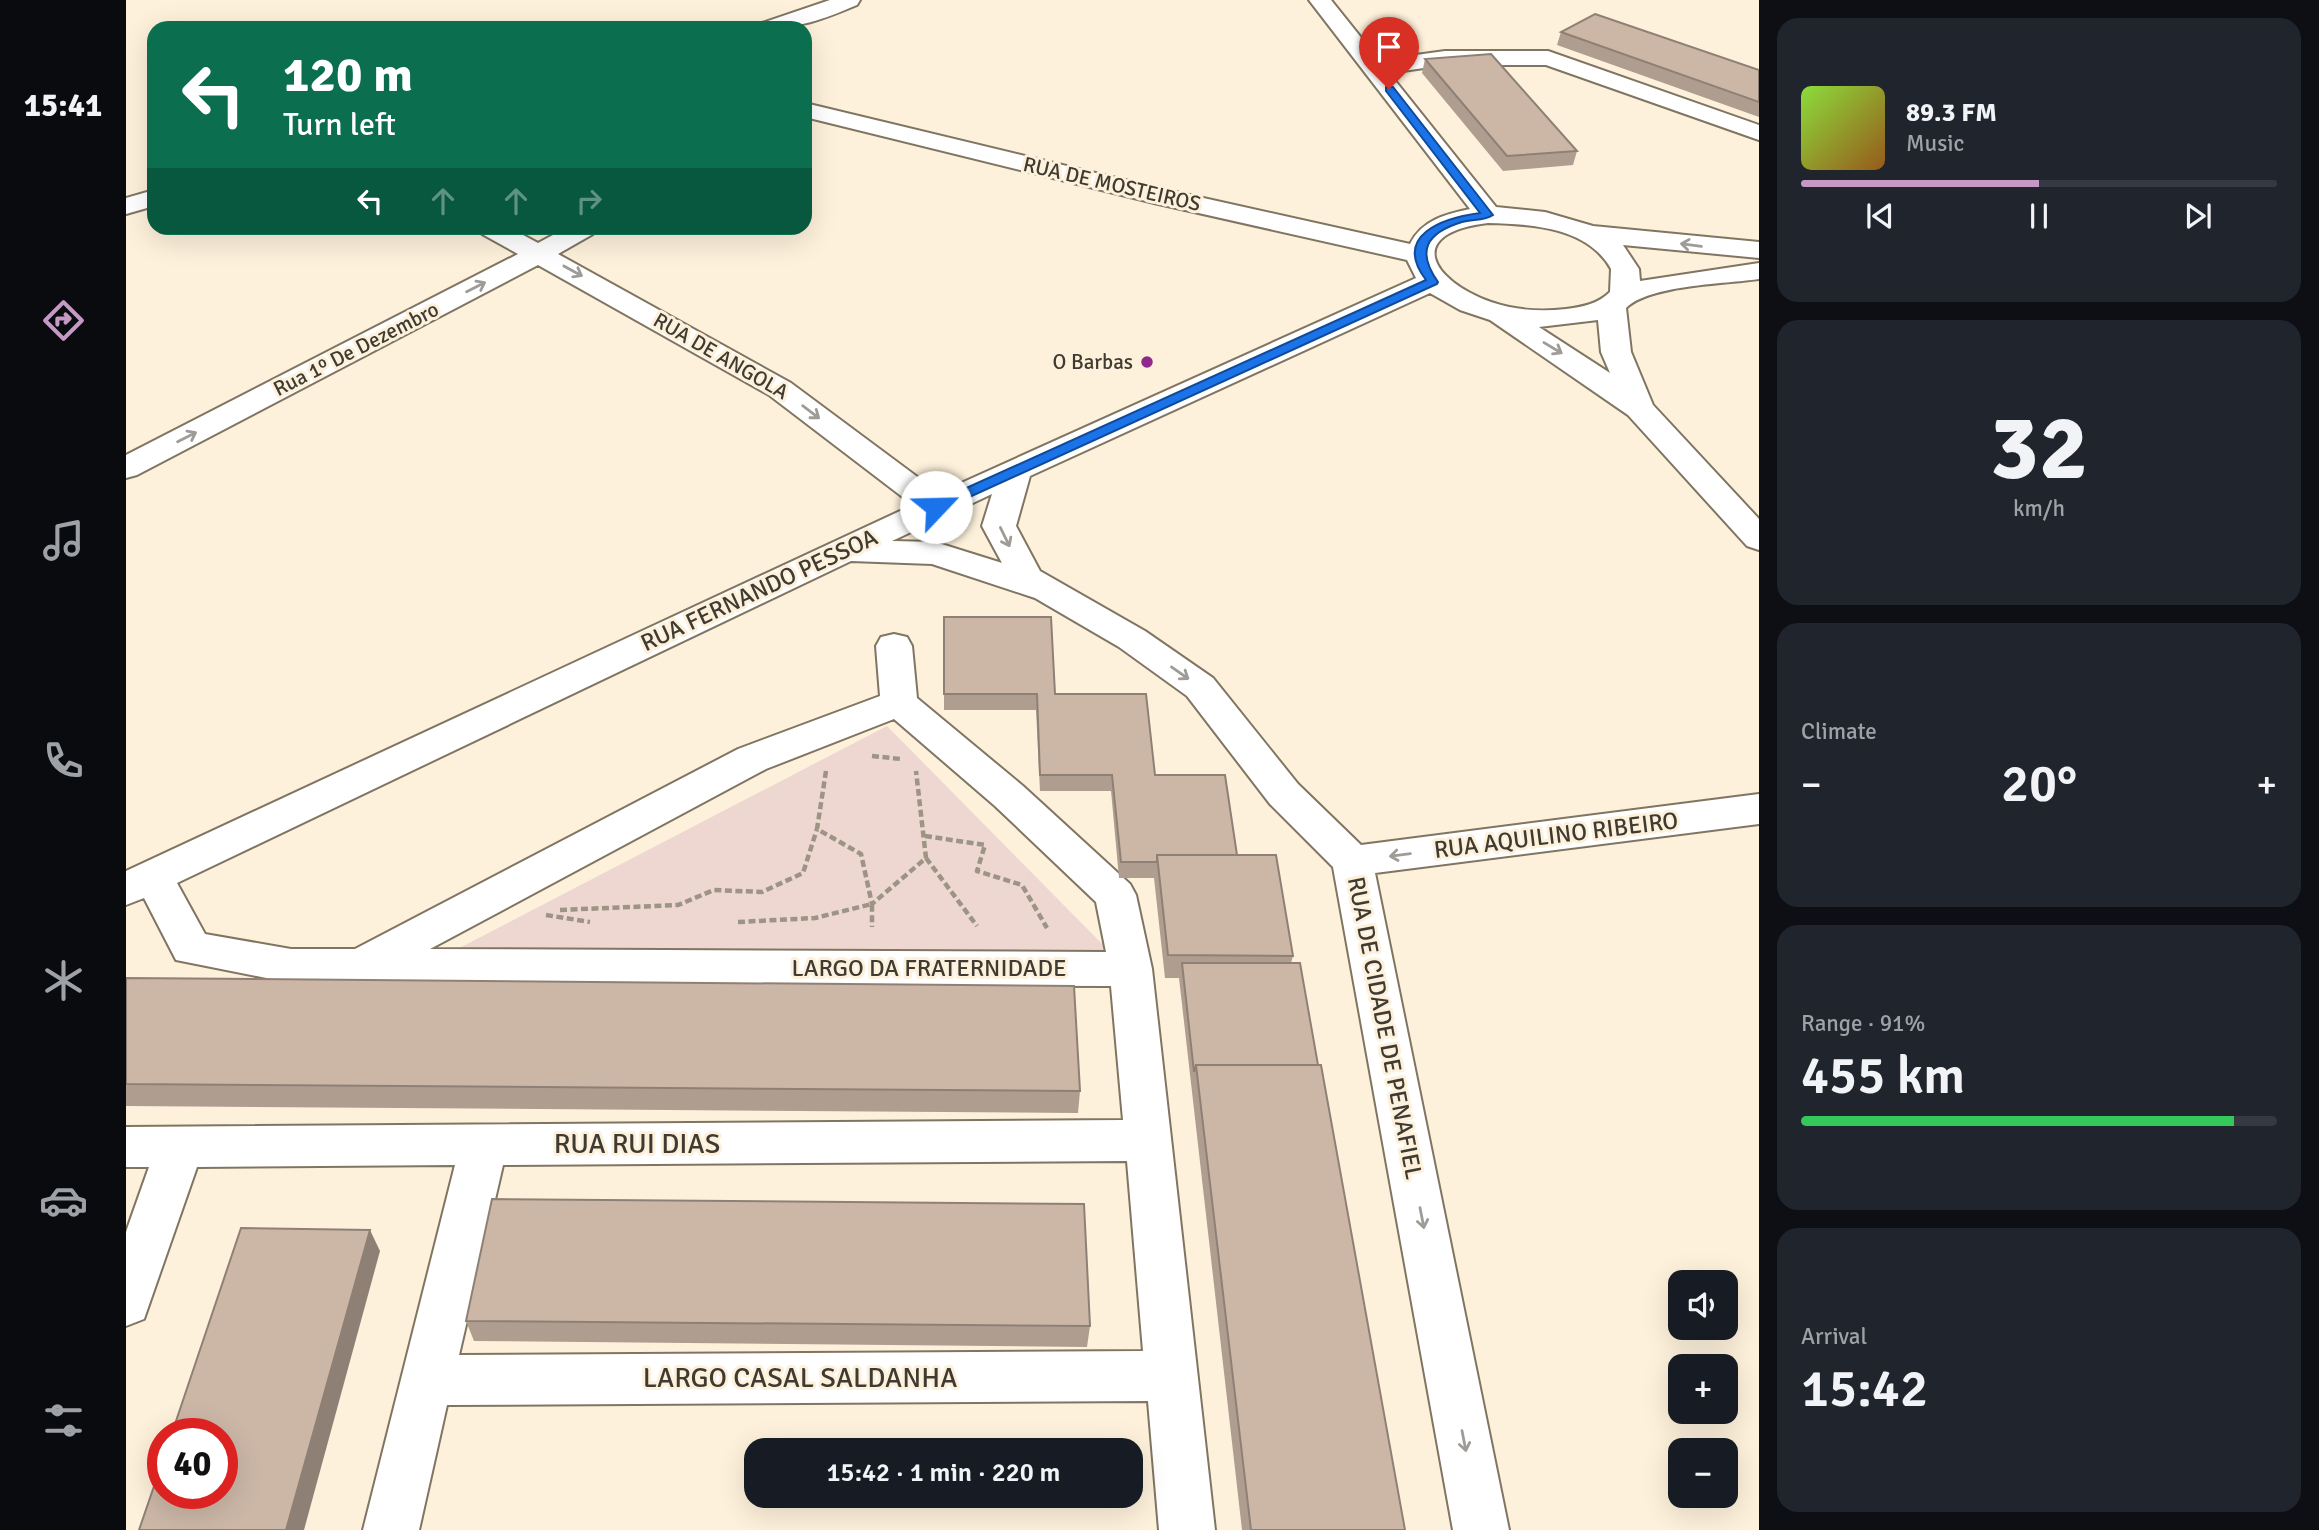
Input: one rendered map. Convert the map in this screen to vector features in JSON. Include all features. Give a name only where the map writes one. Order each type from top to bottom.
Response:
[{"type":"street","points":[[794,21],[849,0]]},
{"type":"street","points":[[1321,0],[1488,215]]},
{"type":"street","points":[[1373,68],[1446,58],[1548,58],[1759,133]]},
{"type":"street","name":"RUA DE MOSTEIROS","points":[[812,112],[1141,191],[1426,268],[1459,299],[1495,313]]},
{"type":"street","points":[[126,206],[147,200]]},
{"type":"street","points":[[1426,268],[1424,239],[1439,227],[1461,219],[1488,215],[1544,220],[1586,233],[1735,250],[1759,250]]},
{"type":"street","points":[[1586,233],[1608,247],[1623,263],[1628,279],[1616,300],[1616,352],[1639,408]]},
{"type":"street","name":"RUA DE ANGOLA","points":[[505,235],[780,389],[936,507]]},
{"type":"street","name":"Rua 1º De Dezembro","points":[[126,468],[572,235]]},
{"type":"street","name":"RUA FERNANDO PESSOA","points":[[139,883],[1014,472],[1426,268]]},
{"type":"street","points":[[1495,313],[1560,319],[1589,314],[1616,300],[1661,284],[1759,271]]},
{"type":"street","points":[[1495,313],[1566,356],[1639,408],[1759,539]]},
{"type":"street","name":"RUA DE CIDADE DE PENAFIEL","points":[[1014,472],[999,526],[1027,579],[1132,639],[1200,687],[1284,794],[1352,861],[1481,1530]]},
{"type":"street","points":[[842,551],[935,553],[1044,589]]},
{"type":"street","points":[[894,646],[899,703],[1009,796],[1115,895],[1131,969],[1187,1530]]},
{"type":"street","name":"LARGO DA FRATERNIDADE","points":[[362,966],[752,759],[899,703]]},
{"type":"street","name":"RUA AQUILINO RIBEIRO","points":[[1352,861],[1759,809]]},
{"type":"street","name":"LARGO DA FRATERNIDADE","points":[[139,883],[191,948],[291,966],[1131,969]]},
{"type":"street","name":"RUA RUI DIAS","points":[[126,1147],[1149,1140]]},
{"type":"street","points":[[391,1530],[484,1145]]},
{"type":"street","points":[[126,1302],[180,1147]]},
{"type":"street","name":"LARGO CASAL SALDANHA","points":[[427,1380],[1172,1376]]},
{"type":"path","points":[[862,756],[914,760],[926,858],[983,935]]},
{"type":"path","points":[[593,922],[541,912],[678,905],[714,890],[762,892],[803,873],[817,829],[827,770]]},
{"type":"path","points":[[817,829],[861,854],[873,904]]},
{"type":"path","points":[[925,836],[985,845],[977,871],[1022,884],[1049,932]]},
{"type":"path","points":[[736,922],[815,918],[873,904],[926,858]]},
{"type":"shaded area","points":[[887,726],[1115,957],[444,956]]},
{"type":"building","points":[[1595,14],[1759,70],[1759,102],[1561,32]]},
{"type":"building","points":[[1491,54],[1577,151],[1507,156],[1425,59]]},
{"type":"building","points":[[944,617],[1051,617],[1055,694],[1146,694],[1155,775],[1225,775],[1237,855],[1157,855],[1157,862],[1121,862],[1112,775],[1040,775],[1037,694],[944,694]]},
{"type":"building","points":[[1157,855],[1276,855],[1293,956],[1168,955]]},
{"type":"building","points":[[1182,963],[1300,963],[1318,1065],[1196,1065],[1194,1072]]},
{"type":"building","points":[[126,978],[1074,986],[1080,1091],[126,1084]]},
{"type":"building","points":[[1196,1065],[1321,1065],[1405,1530],[1251,1530]]},
{"type":"building","points":[[492,1199],[1084,1204],[1090,1326],[466,1321]]},
{"type":"building","points":[[241,1228],[370,1230],[286,1530],[139,1530],[147,1507],[147,1509],[238,1509],[238,1418],[177,1418]]},
{"type":"place","name":"O Barbas","points":[[1147,362]]},
{"type":"route","points":[[936,507],[1433,282],[1422,268],[1419,254],[1424,239],[1439,227],[1461,219],[1488,215],[1389,89]]}]
